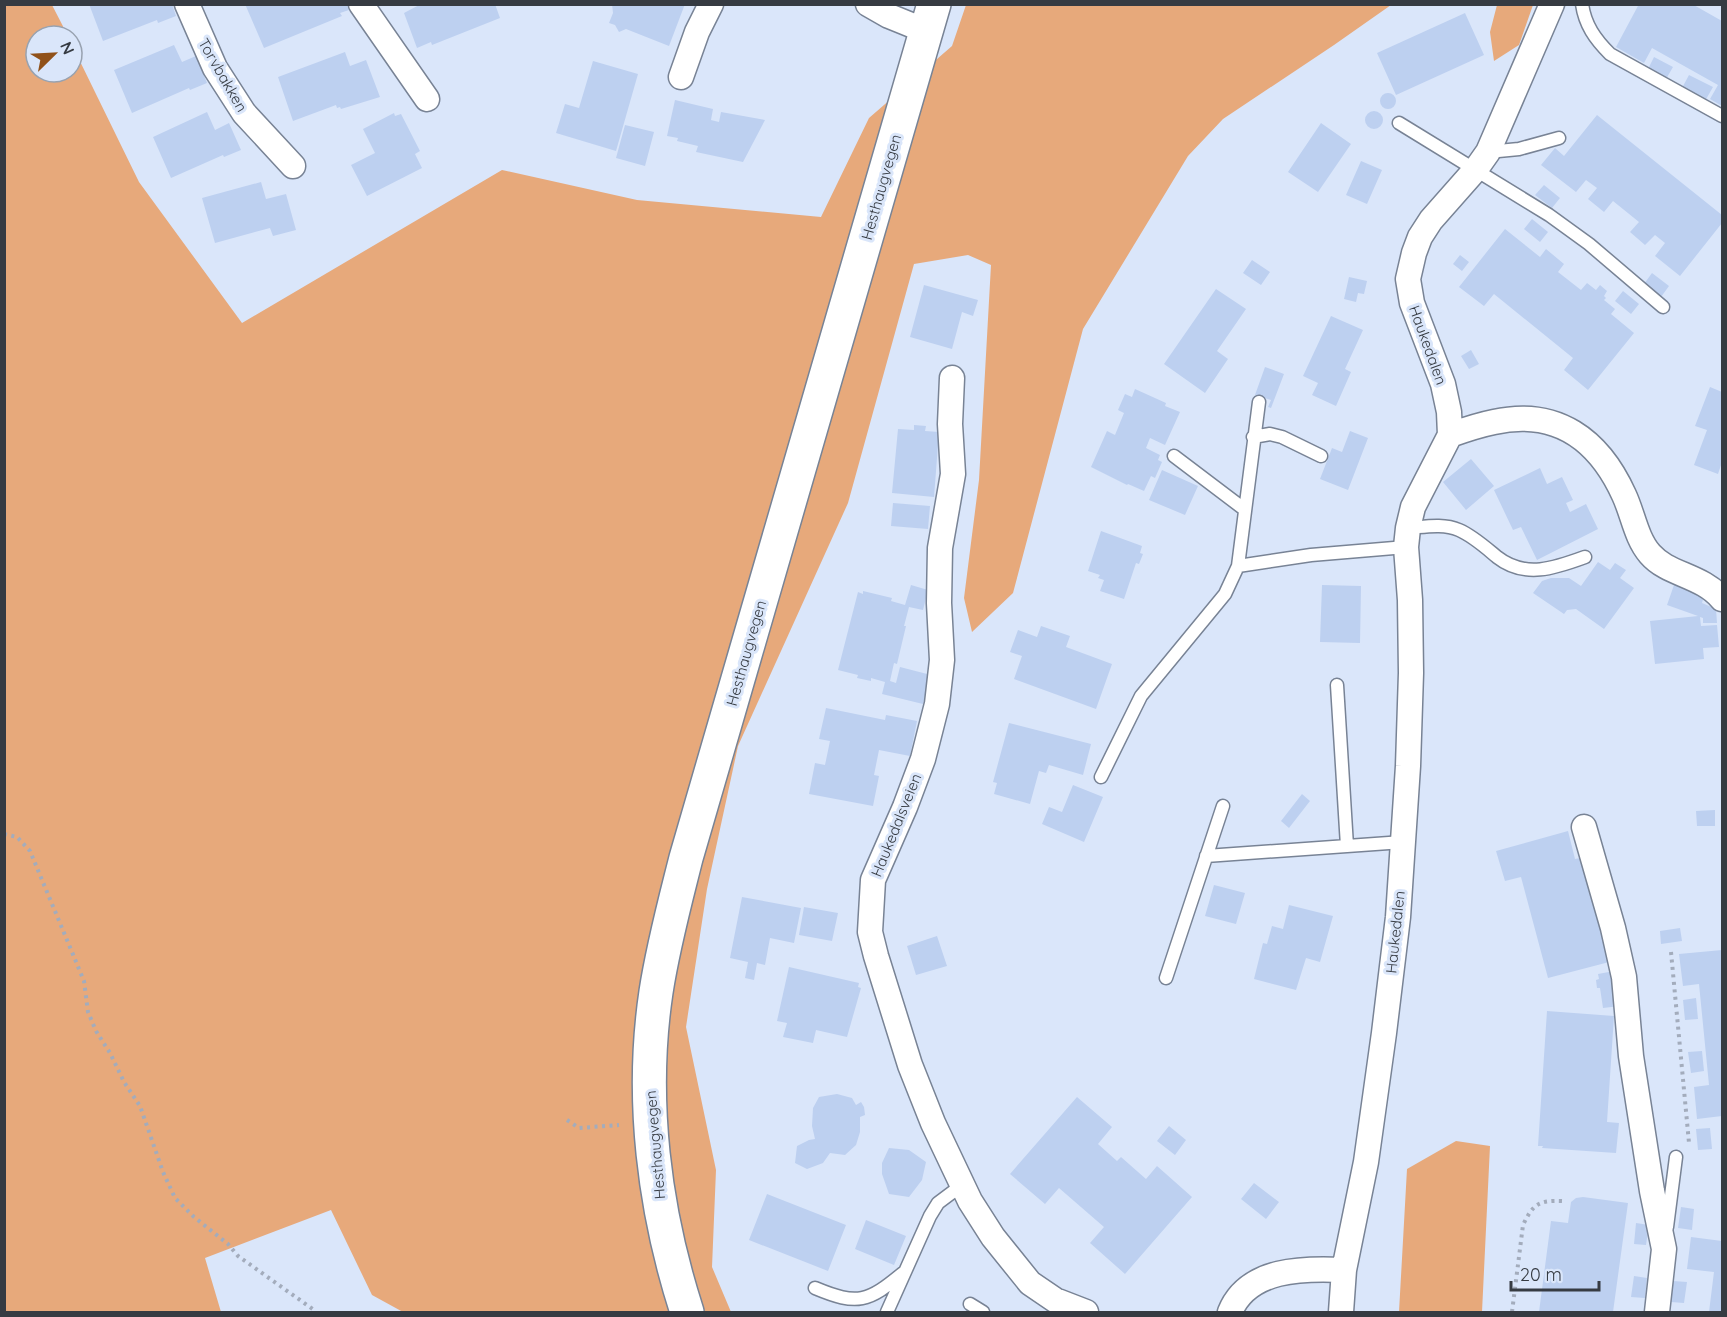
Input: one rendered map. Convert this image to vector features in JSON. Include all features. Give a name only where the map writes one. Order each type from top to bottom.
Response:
[{"type":"main road","name":"Hesthaugvegen","points":[[687,1312],[675,1276],[664,1230],[651,1131],[652,1033],[656,993],[667,933],[686,858],[930,18]]},
{"type":"street","name":"Torvbakken","points":[[186,4],[215,68],[244,113],[293,166]]},
{"type":"street","points":[[361,4],[427,99]]},
{"type":"street","points":[[681,77],[697,32],[711,4]]},
{"type":"street","points":[[868,4],[889,16],[930,18]]},
{"type":"street","name":"Haukedalen","points":[[1341,1312],[1344,1270],[1366,1161],[1398,917],[1408,766],[1411,673],[1407,538],[1413,507],[1450,435],[1449,412],[1443,384],[1412,303],[1408,279],[1420,237],[1431,220],[1482,161],[1552,4]]},
{"type":"street","name":"Haukedalsveien","points":[[952,378],[950,424],[953,474],[940,549],[939,603],[942,660],[937,704],[924,759],[873,880],[870,932],[910,1065],[933,1123],[962,1185],[993,1238],[1030,1283],[1055,1300],[1082,1312]]},
{"type":"street","points":[[1450,435],[1495,421],[1532,418],[1565,426],[1591,444],[1613,472],[1642,542],[1650,554],[1662,565],[1695,578],[1721,594]]},
{"type":"street","points":[[1584,827],[1613,928],[1624,977],[1630,1056],[1664,1249],[1657,1312]]},
{"type":"street","points":[[1230,1312],[1242,1294],[1268,1277],[1288,1271],[1315,1268],[1344,1270]]},
{"type":"lane","points":[[1582,4],[1588,28],[1596,41],[1610,54],[1722,116]]},
{"type":"lane","points":[[1399,123],[1482,161],[1589,244],[1663,307]]},
{"type":"lane","points":[[1482,161],[1559,138]]},
{"type":"lane","points":[[1101,777],[1141,696],[1225,594],[1238,566],[1258,402]]},
{"type":"lane","points":[[1253,437],[1270,434],[1282,437],[1320,456]]},
{"type":"lane","points":[[1174,456],[1244,509]]},
{"type":"lane","points":[[1238,566],[1407,538],[1439,526],[1458,529],[1500,560],[1528,570],[1555,568],[1585,557]]},
{"type":"lane","points":[[1337,685],[1347,846]]},
{"type":"lane","points":[[1166,978],[1222,806]]},
{"type":"lane","points":[[1206,856],[1403,842]]},
{"type":"lane","points":[[1664,1249],[1676,1157]]},
{"type":"lane","points":[[887,1312],[930,1216],[938,1203],[962,1185]]},
{"type":"lane","points":[[815,1288],[838,1298],[858,1299],[872,1295],[905,1271]]},
{"type":"lane","points":[[970,1304],[983,1312]]},
{"type":"path","points":[[4,834],[17,837],[30,851],[84,981],[88,1012],[124,1082],[140,1106],[163,1173],[175,1198],[194,1217],[228,1244],[238,1256],[315,1312]]},
{"type":"path","points":[[1671,952],[1689,1147],[1685,1153],[1676,1157]]},
{"type":"path","points":[[567,1120],[579,1128],[629,1125]]},
{"type":"path","points":[[1512,1312],[1523,1225],[1528,1213],[1546,1200],[1562,1201]]},
{"type":"shaded area","points":[[5,5],[52,5],[62,24],[24,24],[24,84],[84,84],[84,70],[139,182],[242,323],[502,170],[637,200],[821,217],[869,118],[952,46],[966,5],[1391,5],[1223,119],[1188,156],[1083,329],[1013,593],[972,632],[964,598],[979,480],[991,265],[968,255],[914,264],[848,503],[738,746],[707,889],[686,1027],[716,1170],[712,1267],[731,1312],[403,1312],[372,1295],[331,1210],[205,1258],[221,1312],[5,1312]]},
{"type":"shaded area","points":[[1497,5],[1533,5],[1519,45],[1494,61],[1490,32]]},
{"type":"shaded area","points":[[1456,1141],[1490,1146],[1482,1312],[1399,1312],[1407,1169]]},
{"type":"building","points":[[89,4],[172,4],[176,16],[158,23],[157,20],[103,41]]},
{"type":"building","points":[[245,4],[347,4],[349,10],[340,13],[342,16],[264,48]]},
{"type":"building","points":[[421,4],[495,4],[500,18],[432,45],[431,42],[417,48],[404,13]]},
{"type":"building","points":[[612,4],[685,4],[669,46],[626,29],[619,32],[615,25],[609,23],[613,13]]},
{"type":"building","points":[[1639,4],[1692,4],[1722,21],[1722,106],[1710,99],[1718,85],[1652,48],[1644,63],[1616,47]]},
{"type":"building","points":[[1465,13],[1484,55],[1396,95],[1377,53]]},
{"type":"building","points":[[174,45],[182,62],[196,56],[207,83],[190,90],[189,88],[132,113],[114,70]]},
{"type":"building","points":[[345,52],[350,66],[366,60],[380,97],[341,109],[336,105],[293,121],[278,77]]},
{"type":"building","points":[[1654,57],[1673,67],[1666,79],[1648,69]]},
{"type":"building","points":[[593,61],[638,74],[616,151],[556,133],[565,104],[579,108]]},
{"type":"building","points":[[1689,75],[1713,87],[1705,101],[1682,88]]},
{"type":"building","points":[[1388,93],[1394,95],[1396,101],[1394,107],[1388,109],[1382,107],[1380,101],[1382,95]]},
{"type":"building","points":[[675,100],[713,109],[711,120],[719,122],[721,112],[765,120],[743,162],[696,152],[698,146],[667,136]]},
{"type":"building","points":[[1374,111],[1380,114],[1383,120],[1380,126],[1374,129],[1368,126],[1365,120],[1368,114]]},
{"type":"building","points":[[207,112],[215,130],[229,123],[241,150],[224,157],[223,155],[171,178],[153,137]]},
{"type":"building","points":[[394,113],[395,116],[401,114],[420,151],[415,154],[422,168],[367,196],[351,165],[375,153],[363,129]]},
{"type":"building","points":[[1597,115],[1722,215],[1722,223],[1680,276],[1655,256],[1665,243],[1655,235],[1645,245],[1630,232],[1639,222],[1613,201],[1604,212],[1588,199],[1597,188],[1586,180],[1576,192],[1541,165],[1555,148],[1564,156]]},
{"type":"building","points":[[1321,123],[1351,144],[1318,192],[1288,172]]},
{"type":"building","points":[[625,125],[654,132],[645,166],[616,158]]},
{"type":"building","points":[[1361,161],[1382,170],[1367,204],[1346,195]]},
{"type":"building","points":[[261,182],[266,199],[286,194],[296,230],[273,236],[270,228],[215,243],[202,198]]},
{"type":"building","points":[[1544,185],[1560,198],[1552,208],[1535,195]]},
{"type":"building","points":[[1532,219],[1548,232],[1540,242],[1524,229]]},
{"type":"building","points":[[1505,229],[1540,257],[1546,249],[1564,264],[1558,272],[1581,290],[1587,283],[1596,290],[1600,285],[1607,291],[1604,300],[1615,309],[1611,314],[1634,333],[1588,390],[1564,370],[1573,358],[1494,294],[1484,306],[1459,287]]},
{"type":"building","points":[[1460,255],[1469,262],[1462,271],[1453,264]]},
{"type":"building","points":[[1252,260],[1270,272],[1261,285],[1243,273]]},
{"type":"building","points":[[1652,273],[1669,286],[1661,297],[1644,284]]},
{"type":"building","points":[[1349,277],[1367,281],[1364,294],[1358,293],[1356,302],[1344,299]]},
{"type":"building","points":[[924,285],[978,300],[973,316],[962,312],[952,349],[910,337]]},
{"type":"building","points":[[1216,289],[1246,309],[1217,351],[1228,359],[1205,393],[1164,364]]},
{"type":"building","points":[[1623,291],[1639,304],[1631,314],[1615,301]]},
{"type":"building","points":[[1331,316],[1363,330],[1345,369],[1351,372],[1336,406],[1312,395],[1318,383],[1303,376]]},
{"type":"building","points":[[1471,350],[1479,364],[1469,369],[1461,356]]},
{"type":"building","points":[[1265,367],[1284,374],[1271,408],[1268,407],[1271,400],[1255,395]]},
{"type":"building","points":[[1710,387],[1722,392],[1722,462],[1718,474],[1694,465],[1707,430],[1695,426]]},
{"type":"building","points":[[1135,389],[1180,412],[1165,445],[1150,438],[1146,448],[1160,455],[1158,460],[1162,462],[1155,478],[1151,476],[1144,491],[1091,467],[1107,431],[1115,435],[1124,413],[1118,410],[1125,394],[1132,397]]},
{"type":"building","points":[[914,425],[926,426],[925,431],[939,432],[934,497],[892,493],[898,429],[914,430]]},
{"type":"building","points":[[1350,431],[1368,438],[1348,490],[1320,479],[1332,448],[1342,452]]},
{"type":"building","points":[[1471,459],[1494,486],[1466,510],[1443,482]]},
{"type":"building","points":[[1540,468],[1547,484],[1562,477],[1573,500],[1566,503],[1570,512],[1586,504],[1598,529],[1537,560],[1521,527],[1513,530],[1494,490]]},
{"type":"building","points":[[1162,470],[1198,486],[1185,515],[1149,500]]},
{"type":"building","points":[[893,503],[930,506],[928,529],[891,526]]},
{"type":"building","points":[[1101,531],[1142,546],[1140,553],[1143,554],[1139,564],[1136,563],[1124,599],[1100,591],[1104,580],[1098,578],[1100,575],[1088,571]]},
{"type":"building","points":[[1598,562],[1610,570],[1615,563],[1626,570],[1620,578],[1634,588],[1604,629],[1576,609],[1567,610],[1564,614],[1533,593],[1542,581],[1551,578],[1569,578],[1581,586]]},
{"type":"building","points":[[911,585],[928,590],[923,610],[909,607],[897,664],[894,663],[890,681],[896,683],[900,667],[931,675],[923,704],[882,694],[885,682],[871,678],[871,681],[857,678],[858,675],[838,670],[858,592],[863,594],[863,591],[892,598],[891,601],[905,605]]},
{"type":"building","points":[[1322,585],[1361,586],[1360,643],[1320,642]]},
{"type":"building","points":[[1674,585],[1704,596],[1702,603],[1716,609],[1717,623],[1703,623],[1703,618],[1700,617],[1701,626],[1717,625],[1719,647],[1703,648],[1704,659],[1655,664],[1650,621],[1698,616],[1667,605]]},
{"type":"building","points":[[1041,626],[1070,636],[1066,647],[1112,664],[1096,709],[1014,679],[1022,656],[1010,652],[1018,630],[1037,637]]},
{"type":"building","points":[[826,708],[885,720],[886,715],[917,721],[910,756],[879,750],[874,775],[879,776],[873,806],[809,794],[815,763],[825,765],[830,741],[819,739]]},
{"type":"building","points":[[1009,723],[1091,744],[1083,775],[1049,765],[1046,773],[1039,771],[1030,804],[994,794],[997,783],[993,782]]},
{"type":"building","points":[[1073,785],[1103,797],[1084,842],[1042,824],[1049,807],[1062,812]]},
{"type":"building","points":[[1302,794],[1310,801],[1289,828],[1281,821]]},
{"type":"building","points":[[1715,810],[1715,826],[1697,826],[1696,811]]},
{"type":"building","points":[[1568,831],[1575,859],[1585,857],[1613,961],[1548,978],[1521,877],[1505,881],[1496,851]]},
{"type":"building","points":[[1214,885],[1245,893],[1236,924],[1205,916]]},
{"type":"building","points":[[742,897],[801,908],[794,943],[770,938],[765,965],[757,963],[754,980],[745,978],[748,962],[730,958]]},
{"type":"building","points":[[1289,905],[1333,916],[1320,962],[1306,958],[1296,990],[1254,979],[1263,943],[1267,944],[1272,926],[1283,929]]},
{"type":"building","points":[[804,907],[838,913],[832,941],[799,935]]},
{"type":"building","points":[[1680,928],[1682,941],[1661,944],[1660,931]]},
{"type":"building","points":[[937,936],[947,966],[916,975],[907,946]]},
{"type":"building","points":[[1722,950],[1722,1116],[1697,1119],[1694,1087],[1709,1085],[1699,984],[1683,986],[1679,954]]},
{"type":"building","points":[[789,967],[859,983],[858,987],[861,988],[847,1037],[816,1030],[813,1043],[783,1037],[787,1023],[777,1021]]},
{"type":"building","points":[[1614,971],[1620,1006],[1603,1008],[1600,988],[1597,988],[1596,980],[1599,979],[1598,974]]},
{"type":"building","points":[[1696,998],[1698,1019],[1685,1020],[1683,1000]]},
{"type":"building","points":[[1547,1011],[1614,1016],[1607,1122],[1619,1123],[1616,1153],[1538,1146]]},
{"type":"building","points":[[1702,1051],[1704,1071],[1691,1073],[1688,1052]]},
{"type":"building","points":[[837,1094],[852,1098],[856,1105],[861,1102],[864,1107],[865,1115],[860,1117],[860,1132],[856,1145],[845,1155],[830,1153],[823,1163],[807,1169],[795,1163],[797,1146],[815,1139],[812,1126],[813,1108],[819,1097]]},
{"type":"building","points":[[1077,1097],[1112,1127],[1098,1144],[1117,1161],[1121,1157],[1146,1179],[1157,1166],[1192,1197],[1125,1274],[1090,1243],[1104,1227],[1059,1188],[1045,1204],[1010,1174]]},
{"type":"building","points":[[1169,1126],[1186,1140],[1175,1155],[1157,1141]]},
{"type":"building","points":[[1710,1128],[1712,1149],[1698,1150],[1696,1129]]},
{"type":"building","points":[[889,1148],[909,1150],[926,1162],[922,1180],[909,1197],[889,1194],[882,1174],[882,1163]]},
{"type":"building","points":[[1254,1183],[1279,1202],[1266,1219],[1241,1199]]},
{"type":"building","points":[[767,1194],[846,1225],[828,1271],[749,1240]]},
{"type":"building","points":[[1583,1197],[1628,1203],[1613,1312],[1539,1312],[1551,1221],[1568,1223],[1571,1202]]},
{"type":"building","points":[[1681,1207],[1694,1209],[1692,1230],[1678,1228]]},
{"type":"building","points":[[866,1220],[906,1236],[894,1265],[855,1249]]},
{"type":"building","points":[[1636,1223],[1649,1225],[1646,1245],[1634,1244]]},
{"type":"building","points":[[1691,1237],[1722,1241],[1722,1312],[1709,1312],[1714,1272],[1687,1269]]},
{"type":"building","points":[[1634,1276],[1647,1278],[1645,1298],[1631,1297]]},
{"type":"building","points":[[1673,1281],[1687,1282],[1684,1303],[1671,1302]]}]
